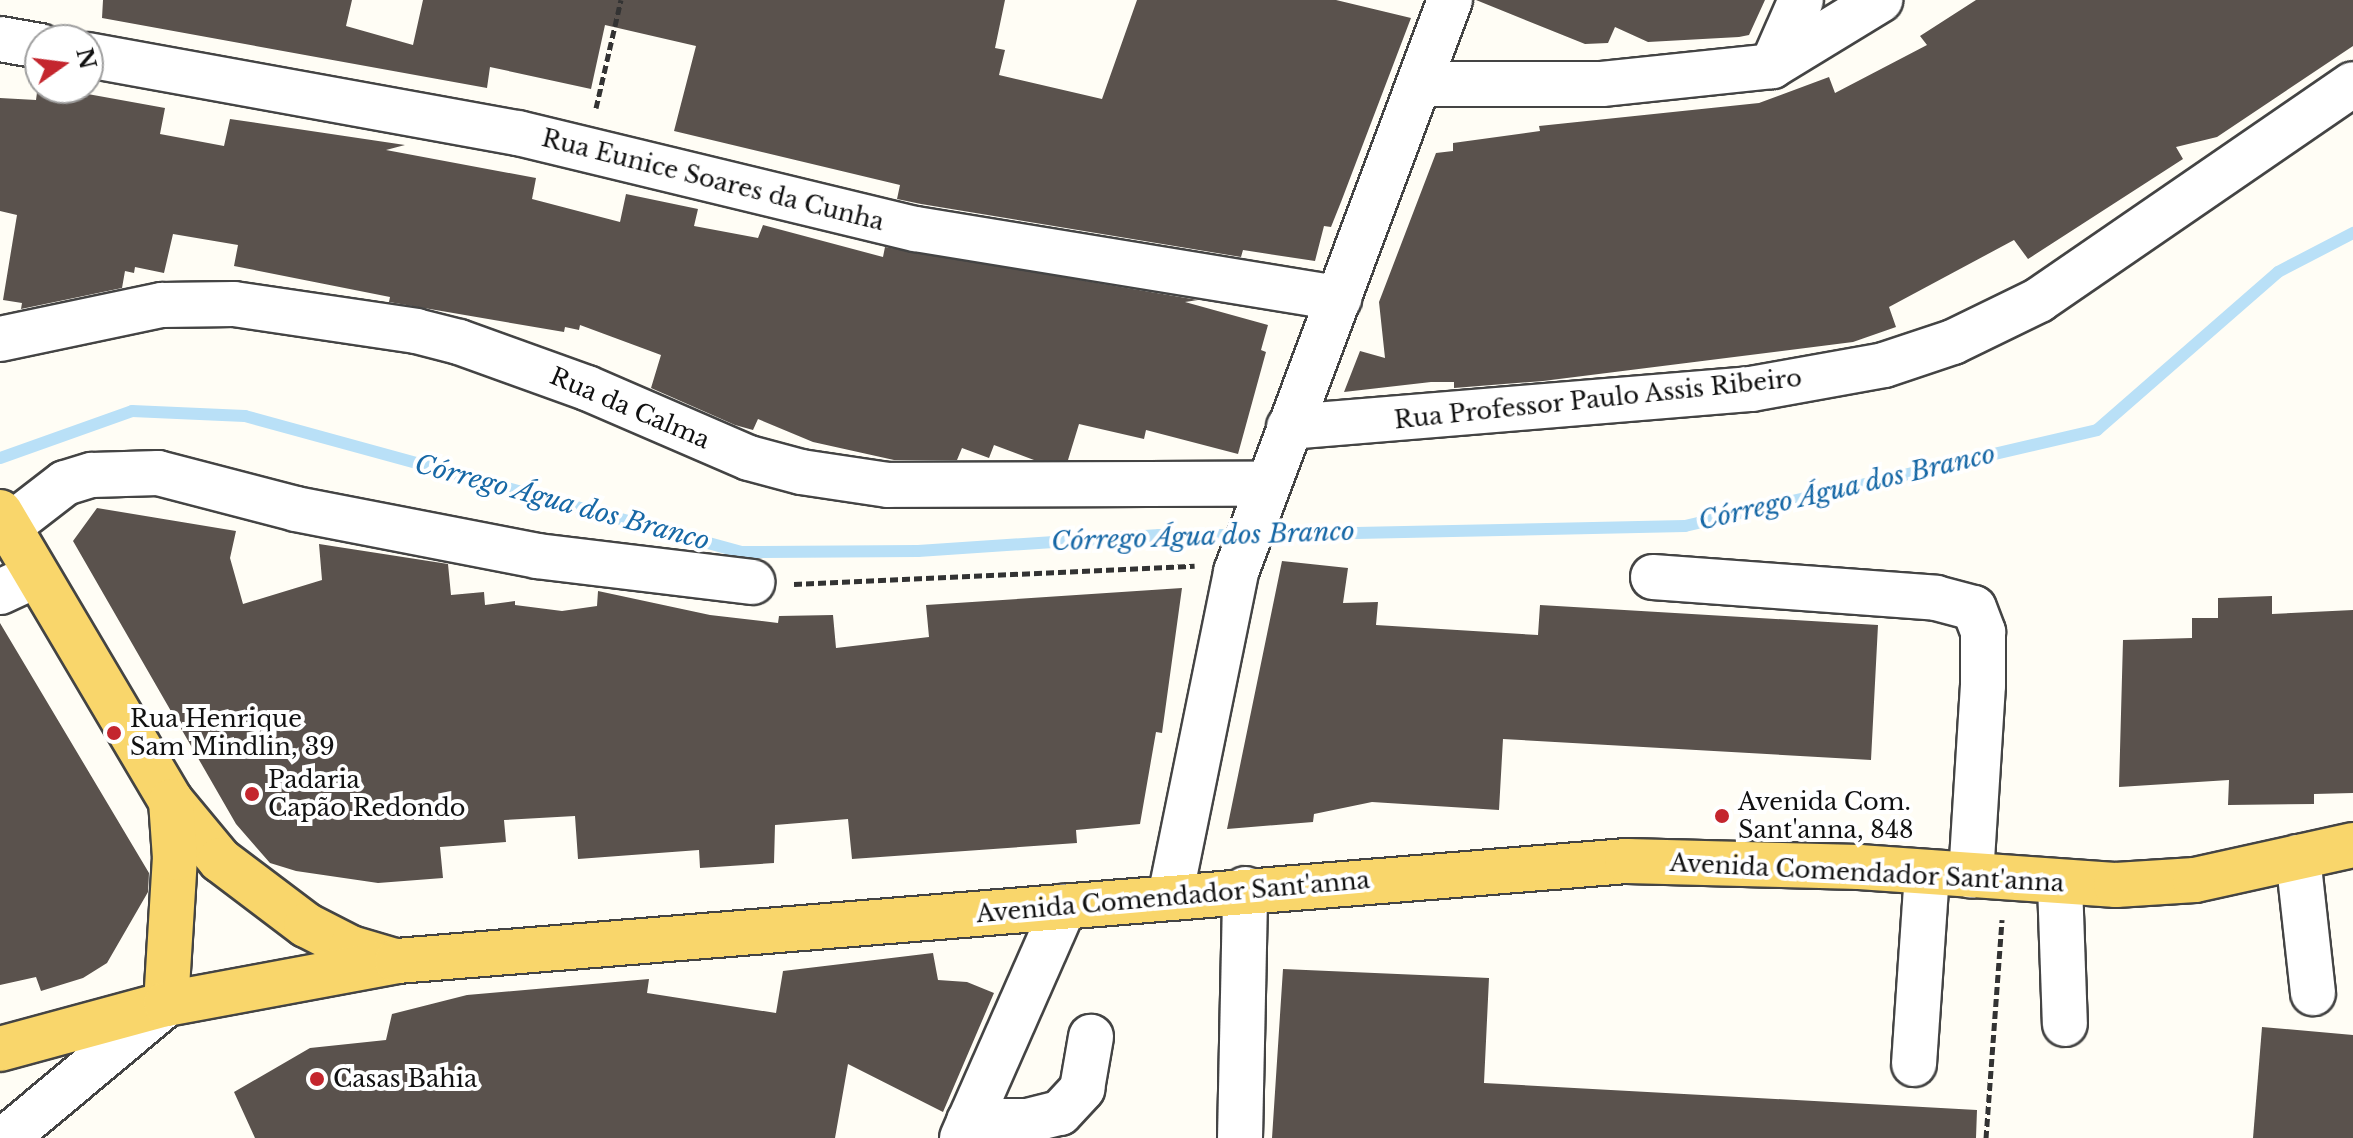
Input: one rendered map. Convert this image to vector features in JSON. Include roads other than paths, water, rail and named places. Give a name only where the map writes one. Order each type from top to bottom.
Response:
[{"type":"main road","points":[[4,520],[17,584],[171,801],[220,860],[264,896],[351,948],[397,961]]},
{"type":"main road","points":[[166,1004],[175,858],[171,801]]},
{"type":"main road","name":"Avenida Comendador Sant'anna","points":[[0,1049],[166,1004],[397,961],[1064,907],[1245,889],[1627,861],[1927,872],[2060,884],[2195,880],[2353,845]]},
{"type":"street","points":[[1170,897],[1236,569],[1450,0]]},
{"type":"street","points":[[1772,66],[1801,0]]},
{"type":"street","points":[[1420,84],[1602,84],[1772,66],[1880,0]]},
{"type":"street","points":[[0,39],[24,43]]},
{"type":"street","name":"Rua Eunice Soares da Cunha","points":[[104,58],[586,149],[916,229],[1339,298]]},
{"type":"street","name":"Rua Professor Paulo Assis Ribeiro","points":[[1289,427],[1751,389],[1884,365],[1953,342],[2039,300],[2353,84]]},
{"type":"street","name":"Rua da Calma","points":[[0,339],[149,307],[234,304],[416,331],[459,342],[587,388],[749,458],[801,472],[888,485],[1265,488]]},
{"type":"street","points":[[4,520],[65,483],[92,475],[158,473],[296,509],[537,556],[752,582]]},
{"type":"street","points":[[1653,577],[1936,598],[1974,608],[1983,632],[1988,878]]},
{"type":"street","points":[[2298,857],[2313,993]]},
{"type":"street","points":[[1914,1064],[1927,872]]},
{"type":"street","points":[[2060,884],[2065,1024]]},
{"type":"street","points":[[1240,1138],[1245,889]]},
{"type":"street","points":[[966,1130],[1064,907]]},
{"type":"street","points":[[6,1138],[166,1004]]},
{"type":"street","points":[[966,1130],[1060,1113],[1082,1089],[1091,1037]]},
{"type":"waterway","name":"Córrego Água dos Branco","points":[[1260,535],[1685,526],[2097,430],[2278,272],[2353,233]]},
{"type":"waterway","name":"Córrego Água dos Branco","points":[[0,458],[132,411],[245,416],[741,552],[918,551],[1159,535],[1241,535]]},
{"type":"place","name":"Rua Henrique Sam Mindlin, 39","points":[[114,733]]},
{"type":"place","name":"Padaria Capão Redondo","points":[[252,794]]},
{"type":"place","name":"Avenida Com. Sant'anna, 848","points":[[1722,816]]},
{"type":"place","name":"Casas Bahia","points":[[317,1079]]}]
